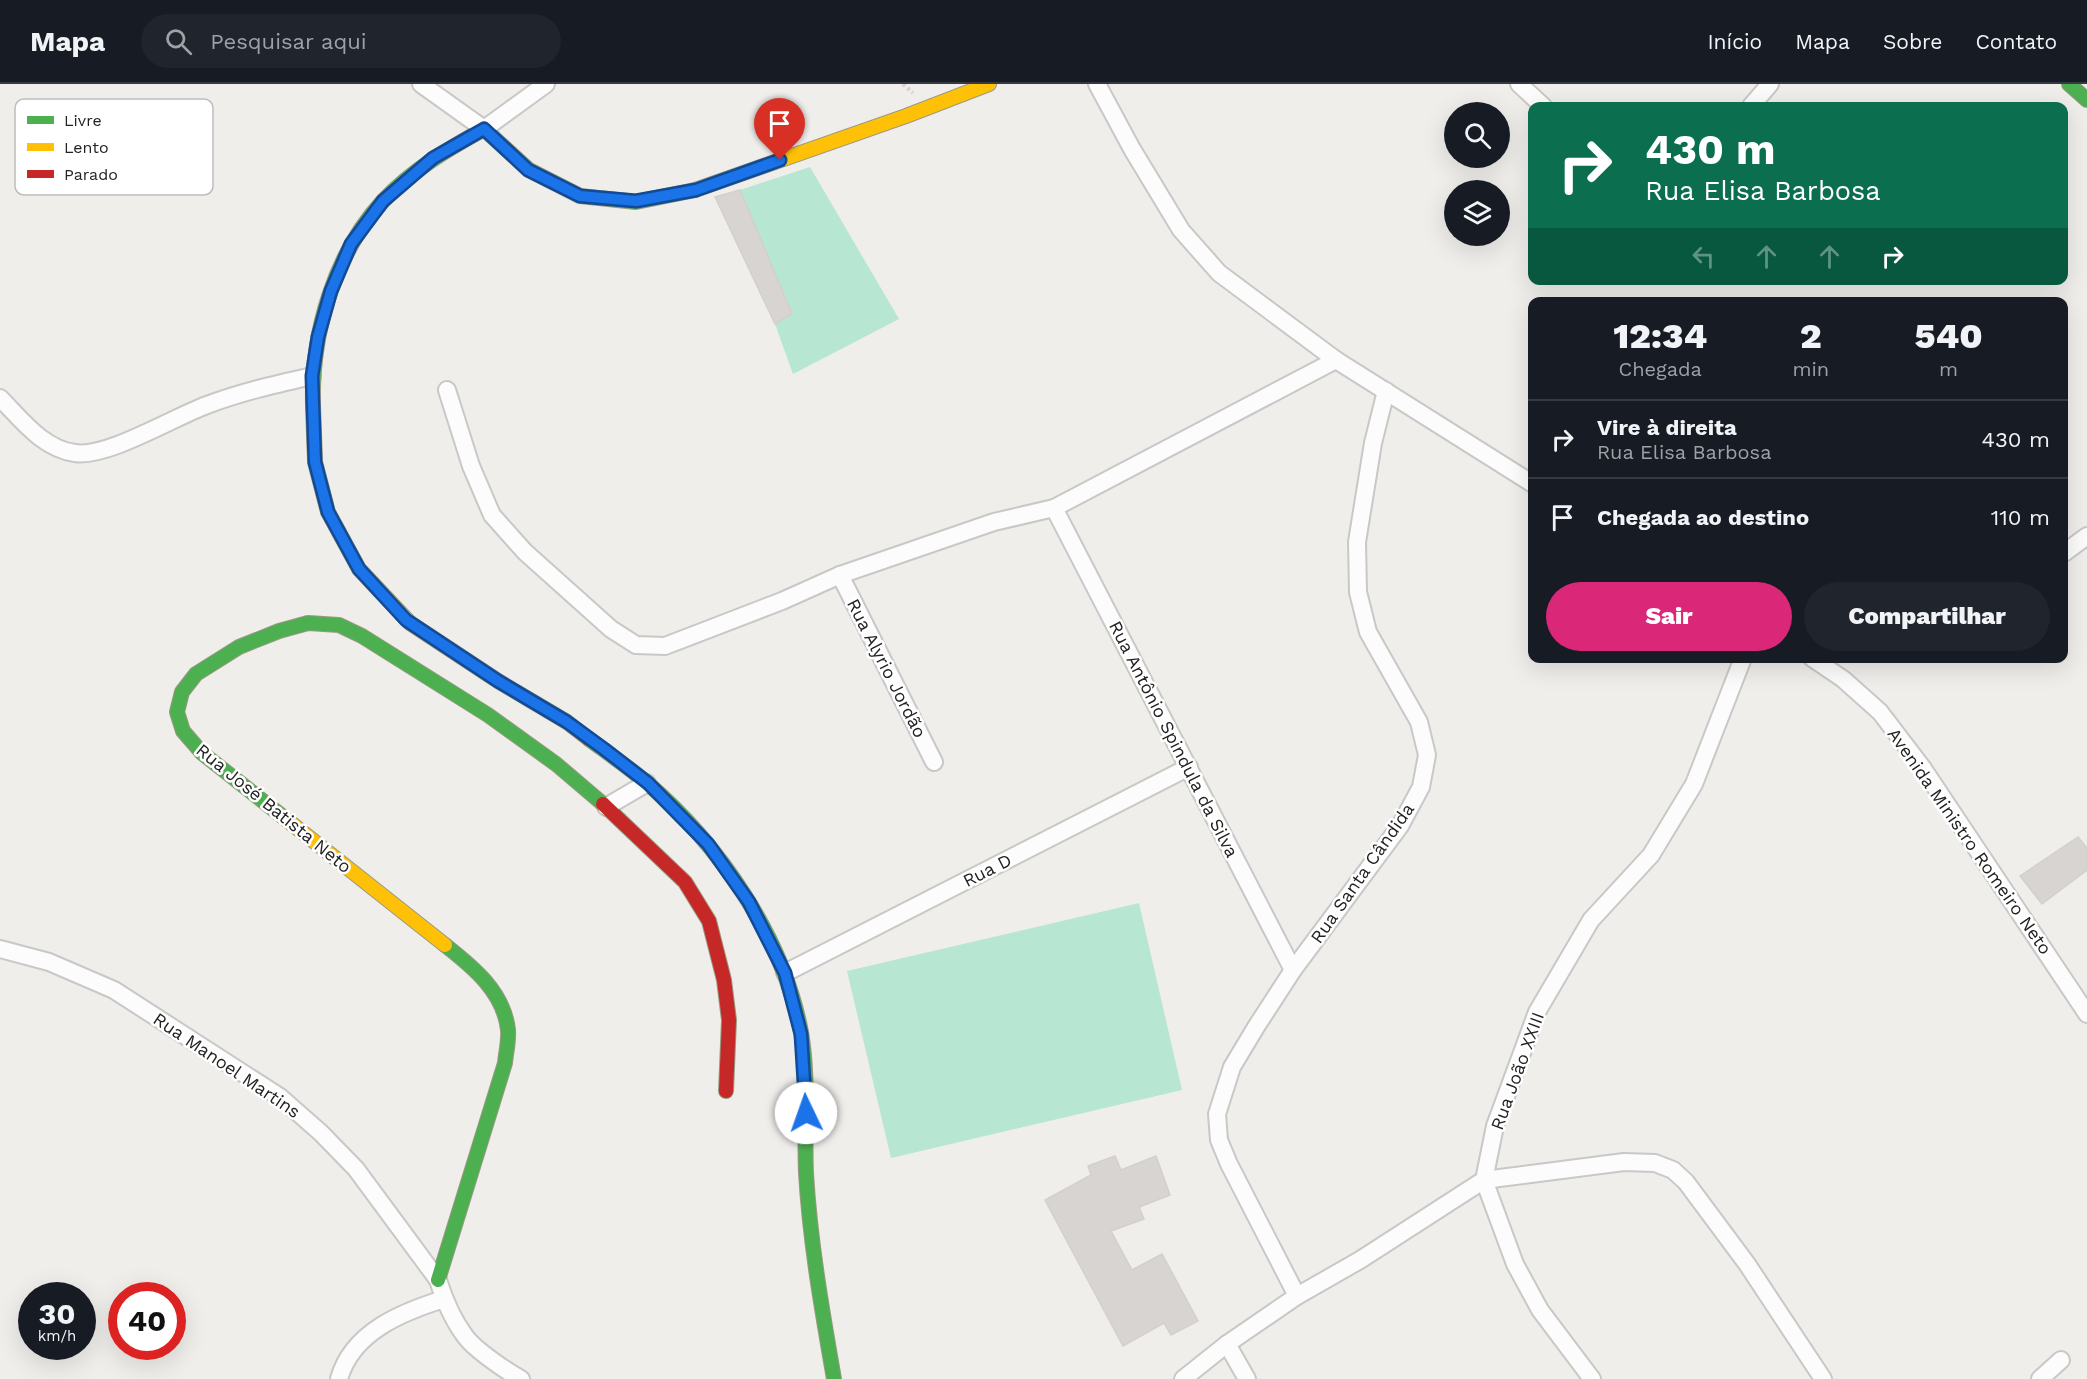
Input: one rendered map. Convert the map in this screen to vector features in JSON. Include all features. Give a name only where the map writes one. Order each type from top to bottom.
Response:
[{"type":"main road","points":[[834,1379],[815,1273],[806,1172],[806,1103],[801,1034],[785,973],[749,902],[708,844],[648,783],[567,722],[498,681],[406,620],[359,569],[328,512],[315,462],[312,376],[318,337],[331,291],[351,244],[383,201],[433,158],[484,129],[528,170],[580,196],[636,201],[696,190],[906,116],[989,84]]},
{"type":"main road","points":[[2069,84],[2087,100]]},
{"type":"main road","name":"Rua José Batista Neto","points":[[438,1280],[505,1064],[508,1032],[502,1007],[486,980],[464,960],[202,753],[183,731],[177,712],[182,692],[196,674],[239,647],[279,631],[308,623],[339,625],[362,636],[488,715],[556,764],[606,807],[685,882],[709,921],[724,980],[729,1020],[726,1091]]},
{"type":"street","points":[[421,84],[484,129],[546,84]]},
{"type":"street","points":[[1097,84],[1132,149],[1181,230],[1219,273],[1336,360],[1528,481]]},
{"type":"street","points":[[1519,84],[1539,102]]},
{"type":"street","points":[[1754,102],[1770,84]]},
{"type":"street","points":[[447,390],[471,466],[492,515],[525,552],[611,629],[636,645],[665,646],[761,609],[840,575],[994,522],[1054,508],[1336,360]]},
{"type":"street","points":[[0,398],[41,438],[56,448],[77,454],[105,450],[205,405],[248,391],[312,376]]},
{"type":"street","name":"Rua Santa Cândida","points":[[1297,1296],[1229,1164],[1219,1140],[1217,1113],[1232,1067],[1293,970],[1400,826],[1421,787],[1427,755],[1419,722],[1368,632],[1358,592],[1358,532],[1373,443],[1386,391]]},
{"type":"street","name":"Rua Antônio Spindula da Silva","points":[[1054,508],[1293,970]]},
{"type":"street","points":[[2068,550],[2087,536]]},
{"type":"street","name":"Rua Alyrio Jordão","points":[[840,575],[934,762]]},
{"type":"street","name":"Rua João XXIII","points":[[1484,1180],[1495,1126],[1538,1012],[1591,920],[1651,855],[1694,784],[1741,663]]},
{"type":"street","name":"Avenida Ministro Romeiro Neto","points":[[1819,663],[1843,679],[1880,712],[1908,749],[2087,1014]]},
{"type":"street","name":"Rua D","points":[[785,973],[1189,767]]},
{"type":"street","points":[[606,807],[648,783]]},
{"type":"street","name":"Rua Manoel Martins","points":[[0,949],[49,962],[114,990],[280,1097],[321,1133],[356,1169],[438,1280],[444,1299],[465,1337],[507,1372],[521,1379]]},
{"type":"street","points":[[1183,1379],[1227,1344],[1297,1296],[1360,1260],[1484,1180],[1624,1162],[1655,1163],[1673,1170],[1686,1182],[1747,1264],[1823,1379]]},
{"type":"street","points":[[1484,1180],[1515,1264],[1540,1310],[1592,1379]]},
{"type":"street","points":[[339,1379],[357,1346],[384,1323],[415,1308],[444,1299]]},
{"type":"street","points":[[1227,1344],[1247,1379]]},
{"type":"street","points":[[2040,1379],[2061,1360]]},
{"type":"green space","points":[[810,167],[899,319],[793,374],[775,324],[792,314],[740,190]]},
{"type":"green space","points":[[1139,903],[1182,1090],[891,1158],[847,971]]},
{"type":"building","points":[[740,190],[792,314],[775,324],[715,197]]},
{"type":"building","points":[[2078,837],[2087,848],[2087,870],[2042,904],[2020,876]]},
{"type":"building","points":[[1115,1156],[1121,1170],[1156,1156],[1170,1195],[1139,1207],[1144,1219],[1111,1231],[1132,1270],[1162,1254],[1198,1321],[1171,1335],[1164,1323],[1123,1346],[1045,1200],[1091,1175],[1088,1166]]},
{"type":"traffic: fast","points":[[2069,84],[2087,100]]},
{"type":"traffic: fast","points":[[313,406],[313,379],[321,323],[329,296],[351,245],[383,201],[406,179],[484,129],[529,170],[580,196],[636,202],[695,190]]},
{"type":"traffic: fast","points":[[282,816],[202,753],[183,731],[177,712],[182,692],[196,674],[239,647],[279,631],[308,623],[339,625],[362,636],[488,715],[556,764],[603,804]]},
{"type":"traffic: fast","points":[[589,739],[646,782],[698,834],[744,895],[763,927],[779,962],[792,997],[801,1032],[806,1084],[806,1173],[810,1225],[834,1379]]},
{"type":"traffic: fast","points":[[438,1280],[505,1063],[508,1042],[505,1016],[494,992],[486,981],[445,945]]},
{"type":"traffic: slow","points":[[695,190],[906,116],[989,84]]},
{"type":"traffic: slow","points":[[313,406],[315,462],[328,512],[359,569],[410,623]]},
{"type":"traffic: slow","points":[[282,816],[445,945]]},
{"type":"traffic: jam","points":[[410,623],[498,681],[567,722],[589,739]]},
{"type":"traffic: jam","points":[[603,804],[685,882],[709,921],[724,980],[729,1020],[726,1091]]},
{"type":"route","points":[[780,160],[696,190],[636,201],[580,196],[528,170],[484,129],[433,158],[383,201],[351,244],[331,291],[318,337],[312,376],[315,462],[328,512],[359,569],[406,620],[498,681],[567,722],[648,783],[708,844],[749,902],[785,973],[801,1034],[806,1113]]}]
